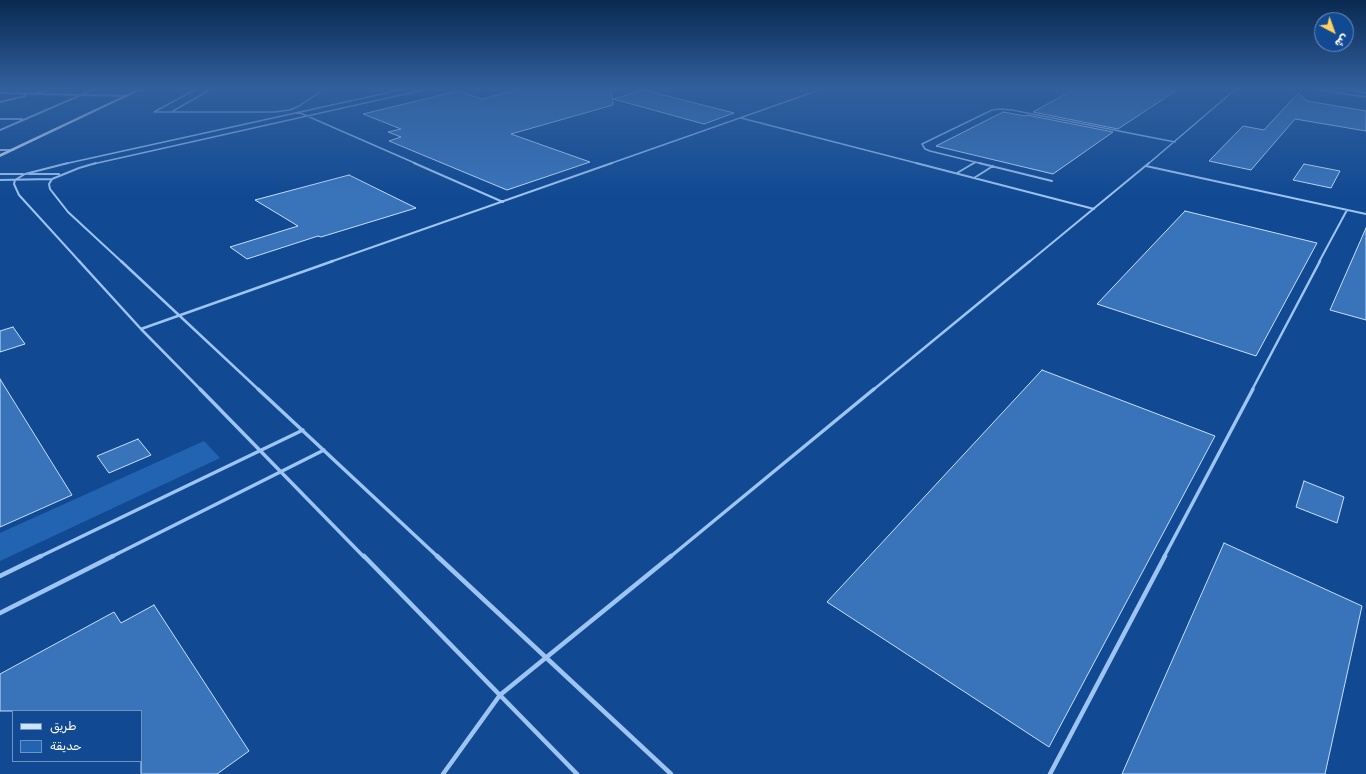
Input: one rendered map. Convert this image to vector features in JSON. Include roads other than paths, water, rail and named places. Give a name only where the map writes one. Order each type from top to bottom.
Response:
[{"type":"street","points":[[0,130],[13,124]]},
{"type":"street","points":[[0,156],[68,124]]},
{"type":"street","points":[[0,150],[13,150]]},
{"type":"lane","points":[[15,180],[25,174],[243,124]]},
{"type":"lane","points":[[0,180],[52,179],[61,174],[100,162],[271,124]]},
{"type":"lane","points":[[326,124],[503,202]]},
{"type":"lane","points":[[141,329],[724,124]]},
{"type":"lane","points":[[765,124],[1094,209]]},
{"type":"lane","points":[[963,124],[922,144],[922,146],[930,151],[1052,181]]},
{"type":"lane","points":[[1084,124],[1175,142]]},
{"type":"lane","points":[[444,774],[500,695],[547,658],[1196,124]]},
{"type":"lane","points":[[957,174],[976,162]]},
{"type":"lane","points":[[974,178],[993,166]]},
{"type":"lane","points":[[1146,166],[1366,214]]},
{"type":"lane","points":[[0,174],[61,174]]},
{"type":"lane","points":[[52,179],[49,184],[50,189],[68,212],[671,774]]},
{"type":"lane","points":[[15,180],[14,184],[19,195],[141,329],[577,774]]},
{"type":"lane","points":[[1050,774],[1347,210]]},
{"type":"lane","points":[[0,576],[303,430]]},
{"type":"lane","points":[[0,613],[324,450]]}]
